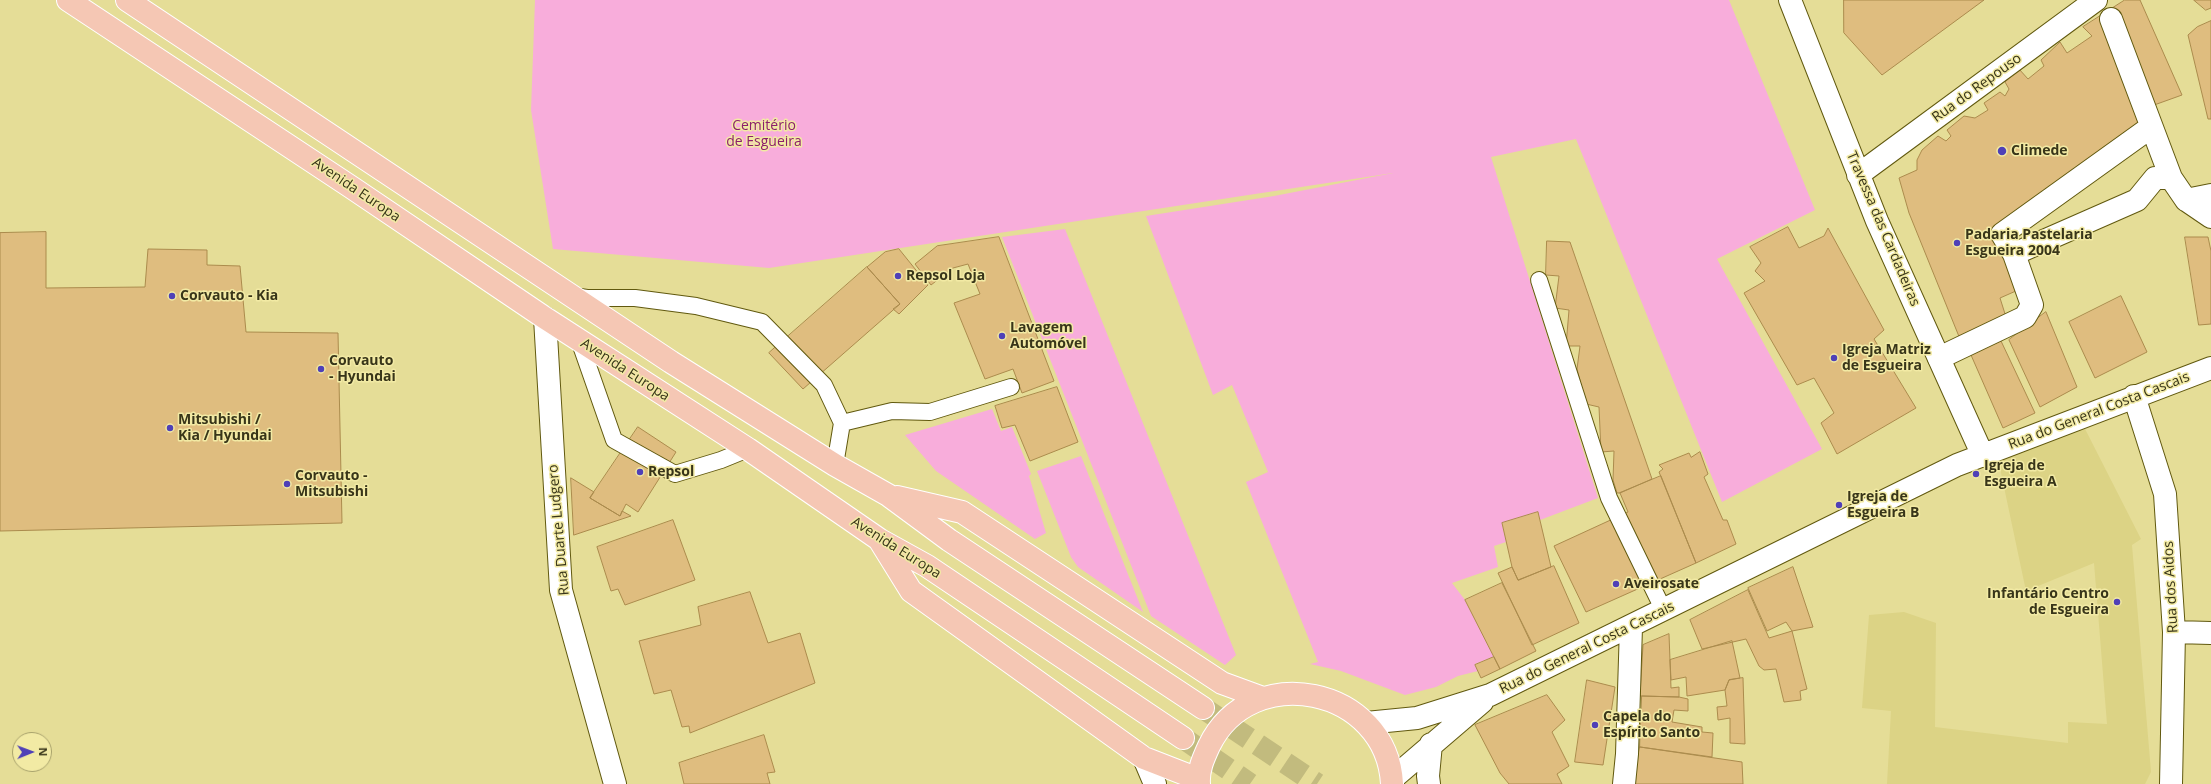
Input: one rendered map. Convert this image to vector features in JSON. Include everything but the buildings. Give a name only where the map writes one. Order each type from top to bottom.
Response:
[{"type":"main road","name":"Avenida Europa","points":[[68,0],[545,318],[748,449],[880,540],[927,566],[1183,738]]},
{"type":"main road","points":[[127,0],[671,362],[835,465],[888,495],[949,540],[1203,708]]},
{"type":"main road","points":[[888,495],[962,512],[1222,683],[1263,698]]},
{"type":"main road","points":[[880,540],[911,591],[1144,758],[1199,782],[1200,763],[1214,735],[1235,712],[1263,698],[1290,692],[1318,695],[1344,706],[1366,723],[1378,740],[1387,758],[1392,782]]},
{"type":"street","name":"Travessa das Cardadeiras","points":[[1790,0],[1858,175],[1983,456]]},
{"type":"street","name":"Rua do Repouso","points":[[1858,175],[2096,0]]},
{"type":"street","points":[[2111,19],[2171,178],[2186,200],[2211,217]]},
{"type":"street","points":[[1939,358],[2025,317],[2032,305],[2014,254],[2002,234],[2152,127]]},
{"type":"street","points":[[2014,254],[2137,200],[2155,178],[2171,178]]},
{"type":"street","points":[[2186,200],[2211,195]]},
{"type":"street","points":[[2025,217],[2036,244]]},
{"type":"street","name":"Rua Duarte Ludgero","points":[[545,318],[561,590],[615,784]]},
{"type":"street","name":"Rua do General Costa Cascais","points":[[1366,723],[1417,718],[1490,695],[1664,611],[1958,465],[2134,396],[2211,368]]},
{"type":"street","name":"Rua dos Aidos","points":[[2134,396],[2166,494],[2174,632],[2171,784]]},
{"type":"street","points":[[1624,784],[1627,754],[1631,627]]},
{"type":"street","points":[[2174,632],[2211,633]]},
{"type":"street","name":"Rua do General Costa Cascais","points":[[1392,782],[1431,744],[1490,695]]},
{"type":"street","points":[[1429,784],[1428,776],[1431,744]]},
{"type":"street","points":[[1144,758],[1155,784]]},
{"type":"lane","points":[[1539,280],[1609,498],[1664,611]]},
{"type":"lane","points":[[568,294],[587,298],[635,298],[696,306],[762,322],[824,385],[842,423],[835,465]]},
{"type":"lane","points":[[579,340],[614,440],[675,474],[721,460],[748,449]]},
{"type":"lane","points":[[842,423],[892,411],[930,412],[1011,387]]},
{"type":"shaded area","name":"Infantário Centro de Esgueira","points":[[2081,421],[2141,539],[2132,545],[2151,772],[2145,784],[1887,784],[1891,711],[1862,708],[1869,615],[1904,612],[1936,623],[1935,727],[2068,743],[2068,722],[2107,724],[2094,563],[2026,591],[1997,454]]},
{"type":"green space","name":"Cemitério de Esgueira","points":[[535,0],[1729,0],[1815,210],[1717,259],[1822,449],[1722,502],[1576,139],[1491,157],[1598,498],[1540,520],[1538,512],[1502,523],[1506,542],[1494,546],[1498,567],[1452,583],[1465,600],[1494,657],[1475,664],[1478,671],[1458,676],[1436,687],[1405,695],[1341,671],[1310,664],[1318,662],[1246,482],[1268,472],[1232,385],[1213,395],[1146,216],[1274,196],[1393,173],[769,268],[553,249],[531,110]]},
{"type":"green space","points":[[1065,229],[1236,655],[1225,665],[1151,616],[1002,237]]},
{"type":"green space","points":[[992,409],[1001,431],[1012,427],[1031,474],[1029,476],[1046,533],[1035,539],[936,471],[905,435]]},
{"type":"green space","points":[[1081,456],[1143,612],[1078,567],[1071,557],[1037,471]]},
{"type":"tunnel","points":[[1203,708],[1317,784]]},
{"type":"tunnel","points":[[1183,738],[1250,784]]},
{"type":"place","name":"Climede","points":[[2002,151]]},
{"type":"place","name":"Padaria Pastelaria Esgueira 2004","points":[[1957,243]]},
{"type":"place","name":"Repsol Loja","points":[[898,276]]},
{"type":"place","name":"Corvauto - Kia","points":[[172,296]]},
{"type":"place","name":"Lavagem Automóvel","points":[[1002,336]]},
{"type":"place","name":"Igreja Matriz de Esgueira","points":[[1834,358]]},
{"type":"place","name":"Corvauto - Hyundai","points":[[321,369]]},
{"type":"place","name":"Mitsubishi / Kia / Hyundai","points":[[170,428]]},
{"type":"place","name":"Repsol","points":[[640,472]]},
{"type":"place","name":"Igreja de Esgueira A","points":[[1976,474]]},
{"type":"place","name":"Corvauto - Mitsubishi","points":[[287,484]]},
{"type":"place","name":"Igreja de Esgueira B","points":[[1839,505]]},
{"type":"place","name":"Aveirosate","points":[[1616,584]]},
{"type":"place","name":"Infantário Centro de Esgueira","points":[[2117,602]]},
{"type":"place","name":"Capela do Espírito Santo","points":[[1595,725]]}]
